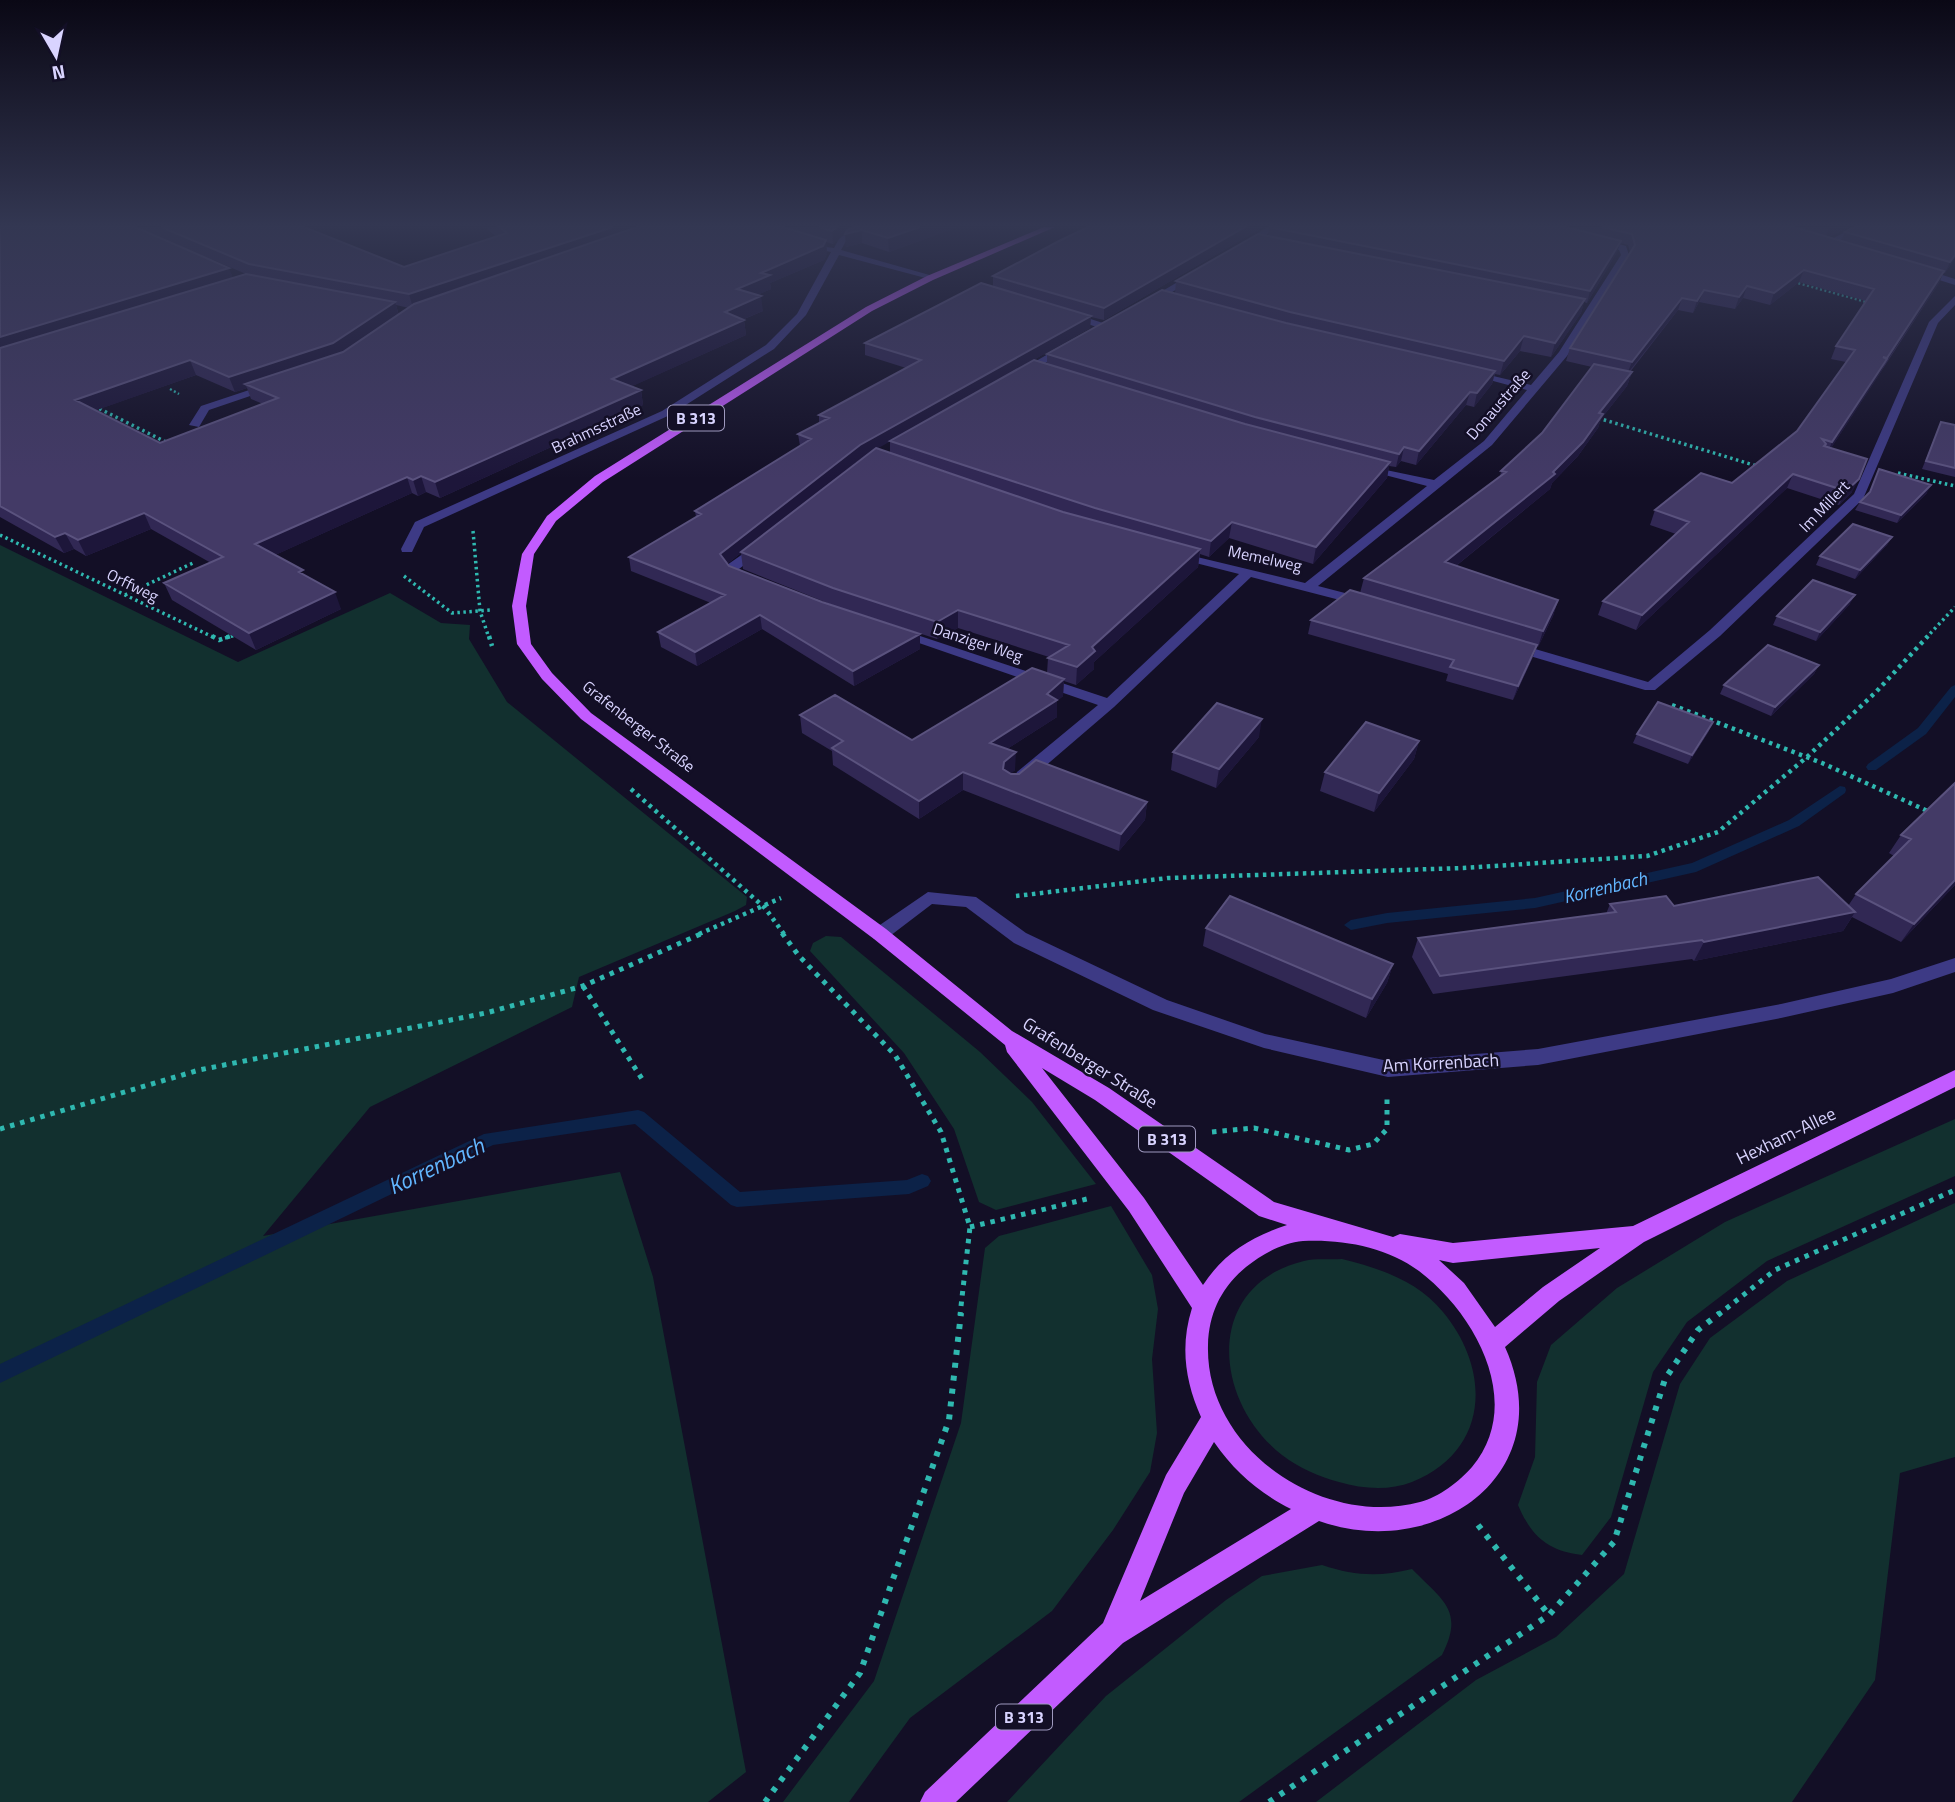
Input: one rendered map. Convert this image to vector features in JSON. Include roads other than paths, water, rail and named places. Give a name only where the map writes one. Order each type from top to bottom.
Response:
[{"type":"main road","name":"Grafenberger Straße","points":[[867,311],[599,479],[551,519],[528,554],[519,606],[524,644],[547,676],[586,716],[880,934],[1005,1037],[1102,1094],[1267,1209],[1333,1231]]},
{"type":"main road","name":"Grafenberger Straße","points":[[1005,1037],[1096,1152],[1182,1269],[1202,1304]]},
{"type":"main road","name":"Hexham-Allee","points":[[1494,1342],[1551,1294],[1636,1235],[1955,1078]]},
{"type":"main road","points":[[1333,1231],[1381,1241],[1426,1263],[1465,1297],[1494,1342],[1507,1382],[1507,1427],[1490,1468],[1458,1500],[1415,1518],[1366,1520],[1315,1508],[1273,1485],[1239,1455],[1213,1420],[1198,1380],[1194,1340],[1202,1304],[1220,1273],[1247,1251],[1287,1234],[1333,1231]]},
{"type":"main road","name":"Hexham-Allee","points":[[1381,1241],[1453,1253],[1636,1235]]},
{"type":"main road","name":"B 313","points":[[1113,1633],[1175,1484],[1213,1420]]},
{"type":"main road","name":"B 313","points":[[935,1802],[1113,1633],[1315,1508]]},
{"type":"street","name":"Brahmsstraße","points":[[407,548],[419,525],[666,413],[770,347],[803,311]]},
{"type":"street","name":"Donaustraße","points":[[1310,586],[1488,443],[1563,354],[1589,311]]},
{"type":"street","name":"Im Millert","points":[[1493,641],[1650,687],[1715,633],[1859,496],[1934,322],[1944,311]]},
{"type":"street","points":[[1063,313],[1108,323],[1093,332]]},
{"type":"street","points":[[1006,381],[1082,338]]},
{"type":"street","points":[[1030,368],[1042,372]]},
{"type":"street","points":[[1460,371],[1532,388]]},
{"type":"street","points":[[195,425],[205,408],[286,381]]},
{"type":"street","points":[[1348,463],[1439,485]]},
{"type":"street","points":[[760,584],[737,575],[732,568],[773,535]]},
{"type":"street","name":"Memelweg","points":[[1157,549],[1247,575],[1310,586],[1376,606]]},
{"type":"street","points":[[1012,785],[1109,704],[1247,575]]},
{"type":"street","name":"Danziger Weg","points":[[879,628],[1109,704]]},
{"type":"street","name":"Am Korrenbach","points":[[880,934],[928,898],[970,901],[1020,938],[1160,1005],[1264,1041],[1388,1069],[1552,1054],[1781,1011],[1893,986],[1955,965]]},
{"type":"waterway","name":"Korrenbach","points":[[1872,767],[1922,731],[1955,689]]},
{"type":"waterway","name":"Korrenbach","points":[[1351,925],[1387,918],[1535,903],[1696,867],[1794,823],[1840,790]]},
{"type":"waterway","name":"Korrenbach","points":[[0,1374],[490,1139],[638,1117],[737,1200],[909,1187],[922,1181]]}]
